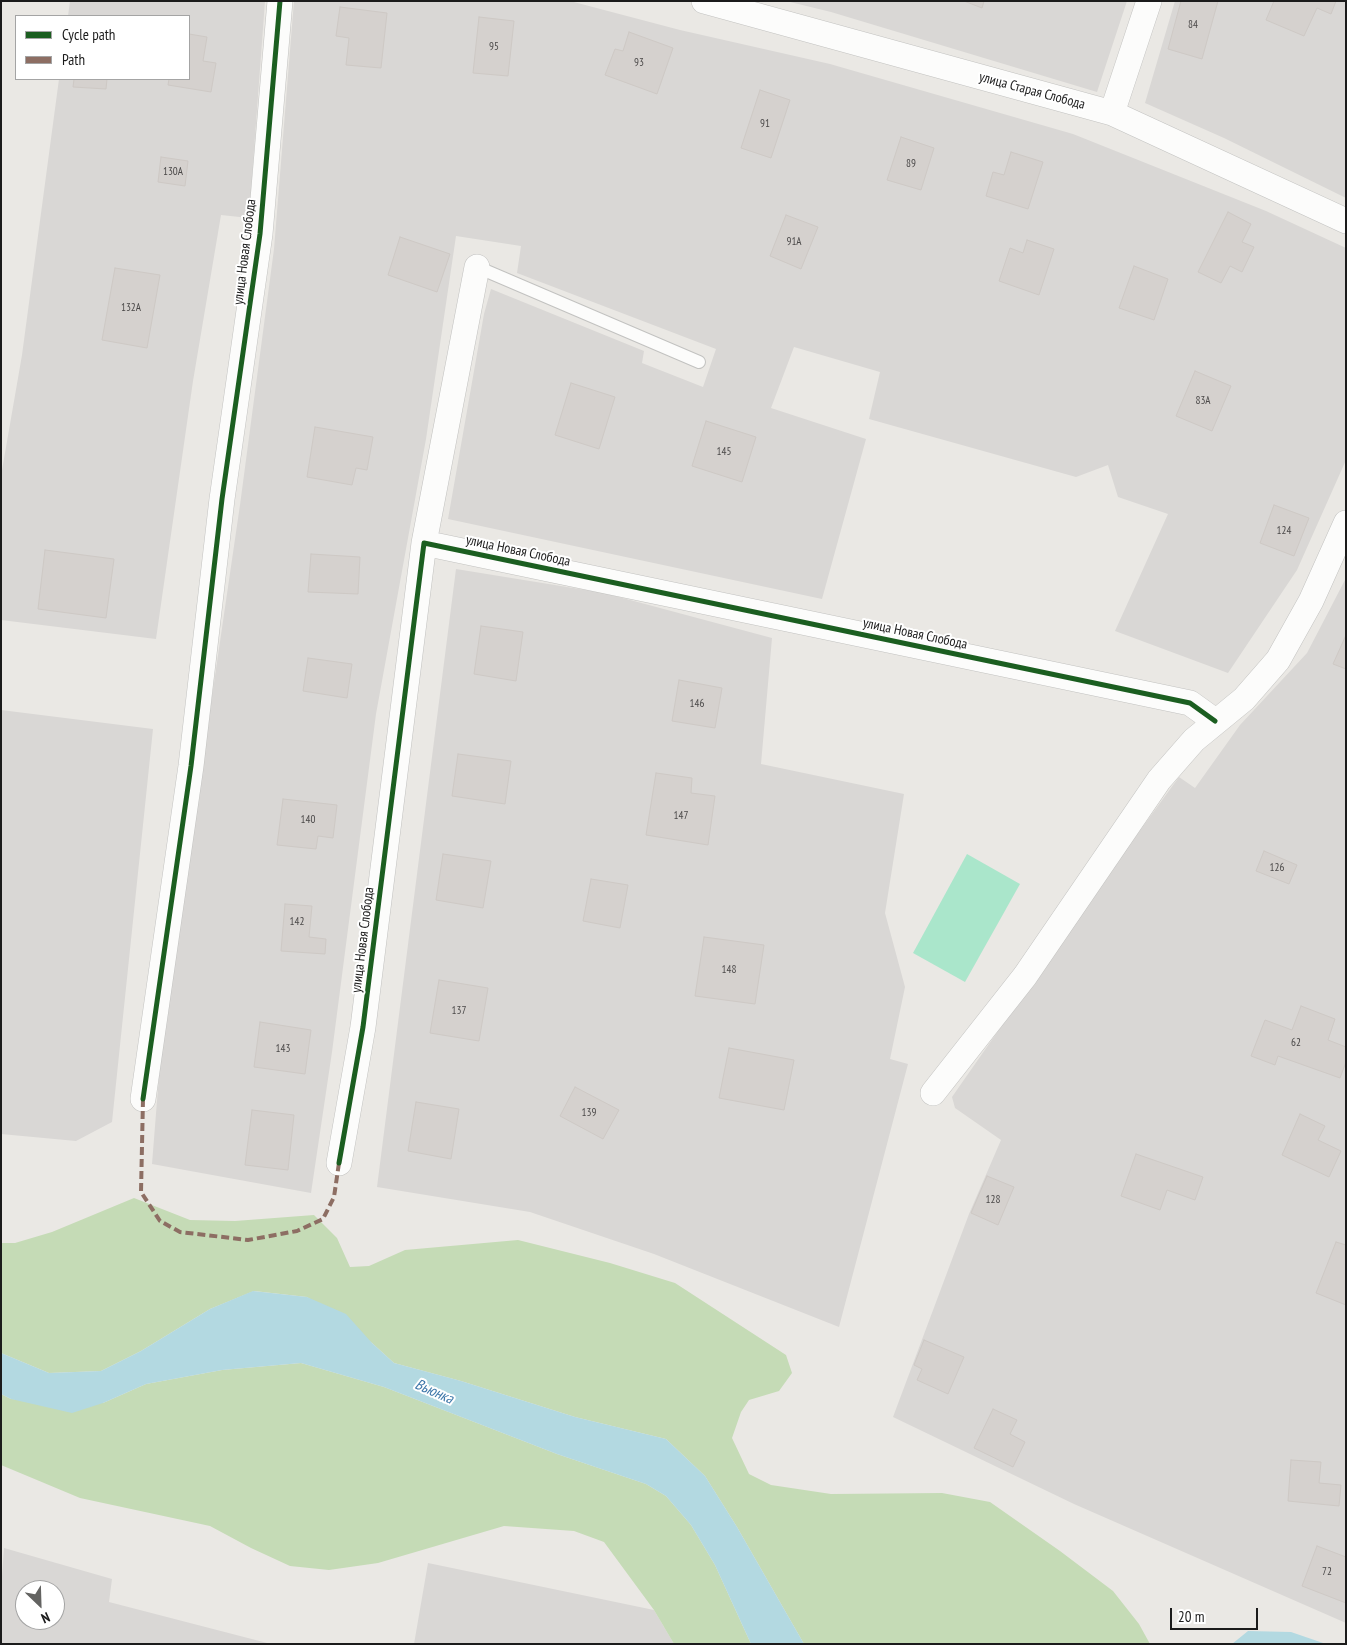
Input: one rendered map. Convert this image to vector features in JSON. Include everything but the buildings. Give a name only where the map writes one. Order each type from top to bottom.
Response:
[{"type":"street","name":"улица Новая Слобода","points":[[143,1099],[190,766],[222,499],[260,234],[280,1]]},
{"type":"street","name":"улица Старая Слобода","points":[[704,1],[1112,113],[1346,221]]},
{"type":"street","points":[[1112,113],[1149,1]]},
{"type":"street","points":[[424,543],[477,267]]},
{"type":"street","points":[[933,1093],[1025,976],[1159,780],[1194,740],[1244,699],[1278,660],[1312,601],[1346,523]]},
{"type":"street","name":"улица Новая Слобода","points":[[339,1163],[363,1027],[424,543],[1190,703],[1215,721]]},
{"type":"lane","points":[[477,267],[699,362]]},
{"type":"shaded area","points":[[70,1],[265,1],[249,218],[221,215],[193,381],[156,639],[1,620],[1,476],[22,355],[59,80],[190,80],[190,15],[68,15]]},
{"type":"shaded area","points":[[294,1],[570,1],[680,30],[830,64],[1073,134],[1266,211],[1346,248],[1346,460],[1297,570],[1228,673],[1115,631],[1168,514],[1118,497],[1108,465],[1076,477],[869,419],[880,372],[794,347],[771,408],[866,439],[822,599],[448,519],[484,314],[491,289],[644,351],[642,363],[703,387],[716,349],[517,273],[521,246],[456,236],[426,439],[376,714],[332,1052],[311,1193],[152,1164],[162,1038],[240,505],[274,249]]},
{"type":"shaded area","points":[[786,1],[1127,1],[1097,92],[831,12]]},
{"type":"shaded area","points":[[1175,1],[1346,1],[1346,198],[1224,138],[1145,103]]},
{"type":"shaded area","points":[[456,569],[604,593],[772,638],[761,764],[904,794],[885,913],[905,987],[890,1059],[908,1064],[839,1327],[654,1254],[530,1212],[377,1187]]},
{"type":"shaded area","points":[[1346,578],[1346,1623],[1074,1504],[893,1417],[969,1214],[1001,1140],[955,1108],[952,1097],[1095,892],[1179,777],[1195,788],[1240,725],[1307,653]]},
{"type":"shaded area","points":[[1,710],[153,729],[112,1122],[76,1141],[1,1134]]},
{"type":"shaded area","points":[[4,1548],[112,1579],[109,1602],[271,1644],[1,1644],[1,1590]]},
{"type":"shaded area","points":[[428,1563],[654,1610],[674,1644],[414,1644]]},
{"type":"green space","points":[[967,854],[1020,884],[965,982],[913,953]]},
{"type":"green space","points":[[134,1198],[190,1220],[235,1221],[314,1215],[337,1238],[350,1267],[369,1266],[405,1250],[518,1240],[610,1263],[675,1283],[786,1355],[792,1373],[779,1391],[749,1400],[741,1412],[732,1438],[749,1474],[771,1485],[831,1494],[942,1493],[990,1502],[1113,1591],[1139,1624],[1150,1644],[804,1644],[737,1527],[705,1476],[666,1439],[575,1417],[461,1381],[394,1363],[372,1343],[307,1297],[254,1291],[210,1309],[141,1351],[101,1371],[49,1373],[1,1353],[1,1243],[15,1243],[52,1232]]},
{"type":"green space","points":[[301,1363],[384,1387],[557,1454],[646,1484],[666,1496],[691,1525],[715,1565],[751,1644],[674,1644],[654,1610],[604,1542],[574,1531],[504,1526],[378,1563],[329,1570],[290,1566],[210,1526],[80,1498],[1,1465],[1,1394],[11,1399],[103,1403],[146,1384],[222,1370]]},
{"type":"water","name":"Вьюнка","points":[[253,1291],[307,1297],[346,1314],[372,1343],[394,1363],[461,1381],[575,1417],[666,1439],[705,1476],[737,1527],[804,1644],[751,1644],[715,1565],[691,1525],[666,1496],[646,1484],[557,1454],[384,1387],[301,1363],[222,1370],[146,1384],[103,1403],[72,1413],[11,1399],[1,1394],[1,1353],[49,1373],[101,1371],[141,1351],[210,1309]]},
{"type":"water","points":[[1248,1631],[1291,1632],[1326,1644],[1232,1644]]},
{"type":"marked path","points":[[143,1099],[141,1192],[160,1221],[180,1232],[248,1240],[297,1231],[323,1219],[334,1197],[339,1163]]},
{"type":"cycle path","points":[[143,1099],[191,766],[222,499],[260,234],[280,1]]},
{"type":"cycle path","points":[[339,1163],[363,1027],[424,543],[1190,703],[1215,721]]}]
